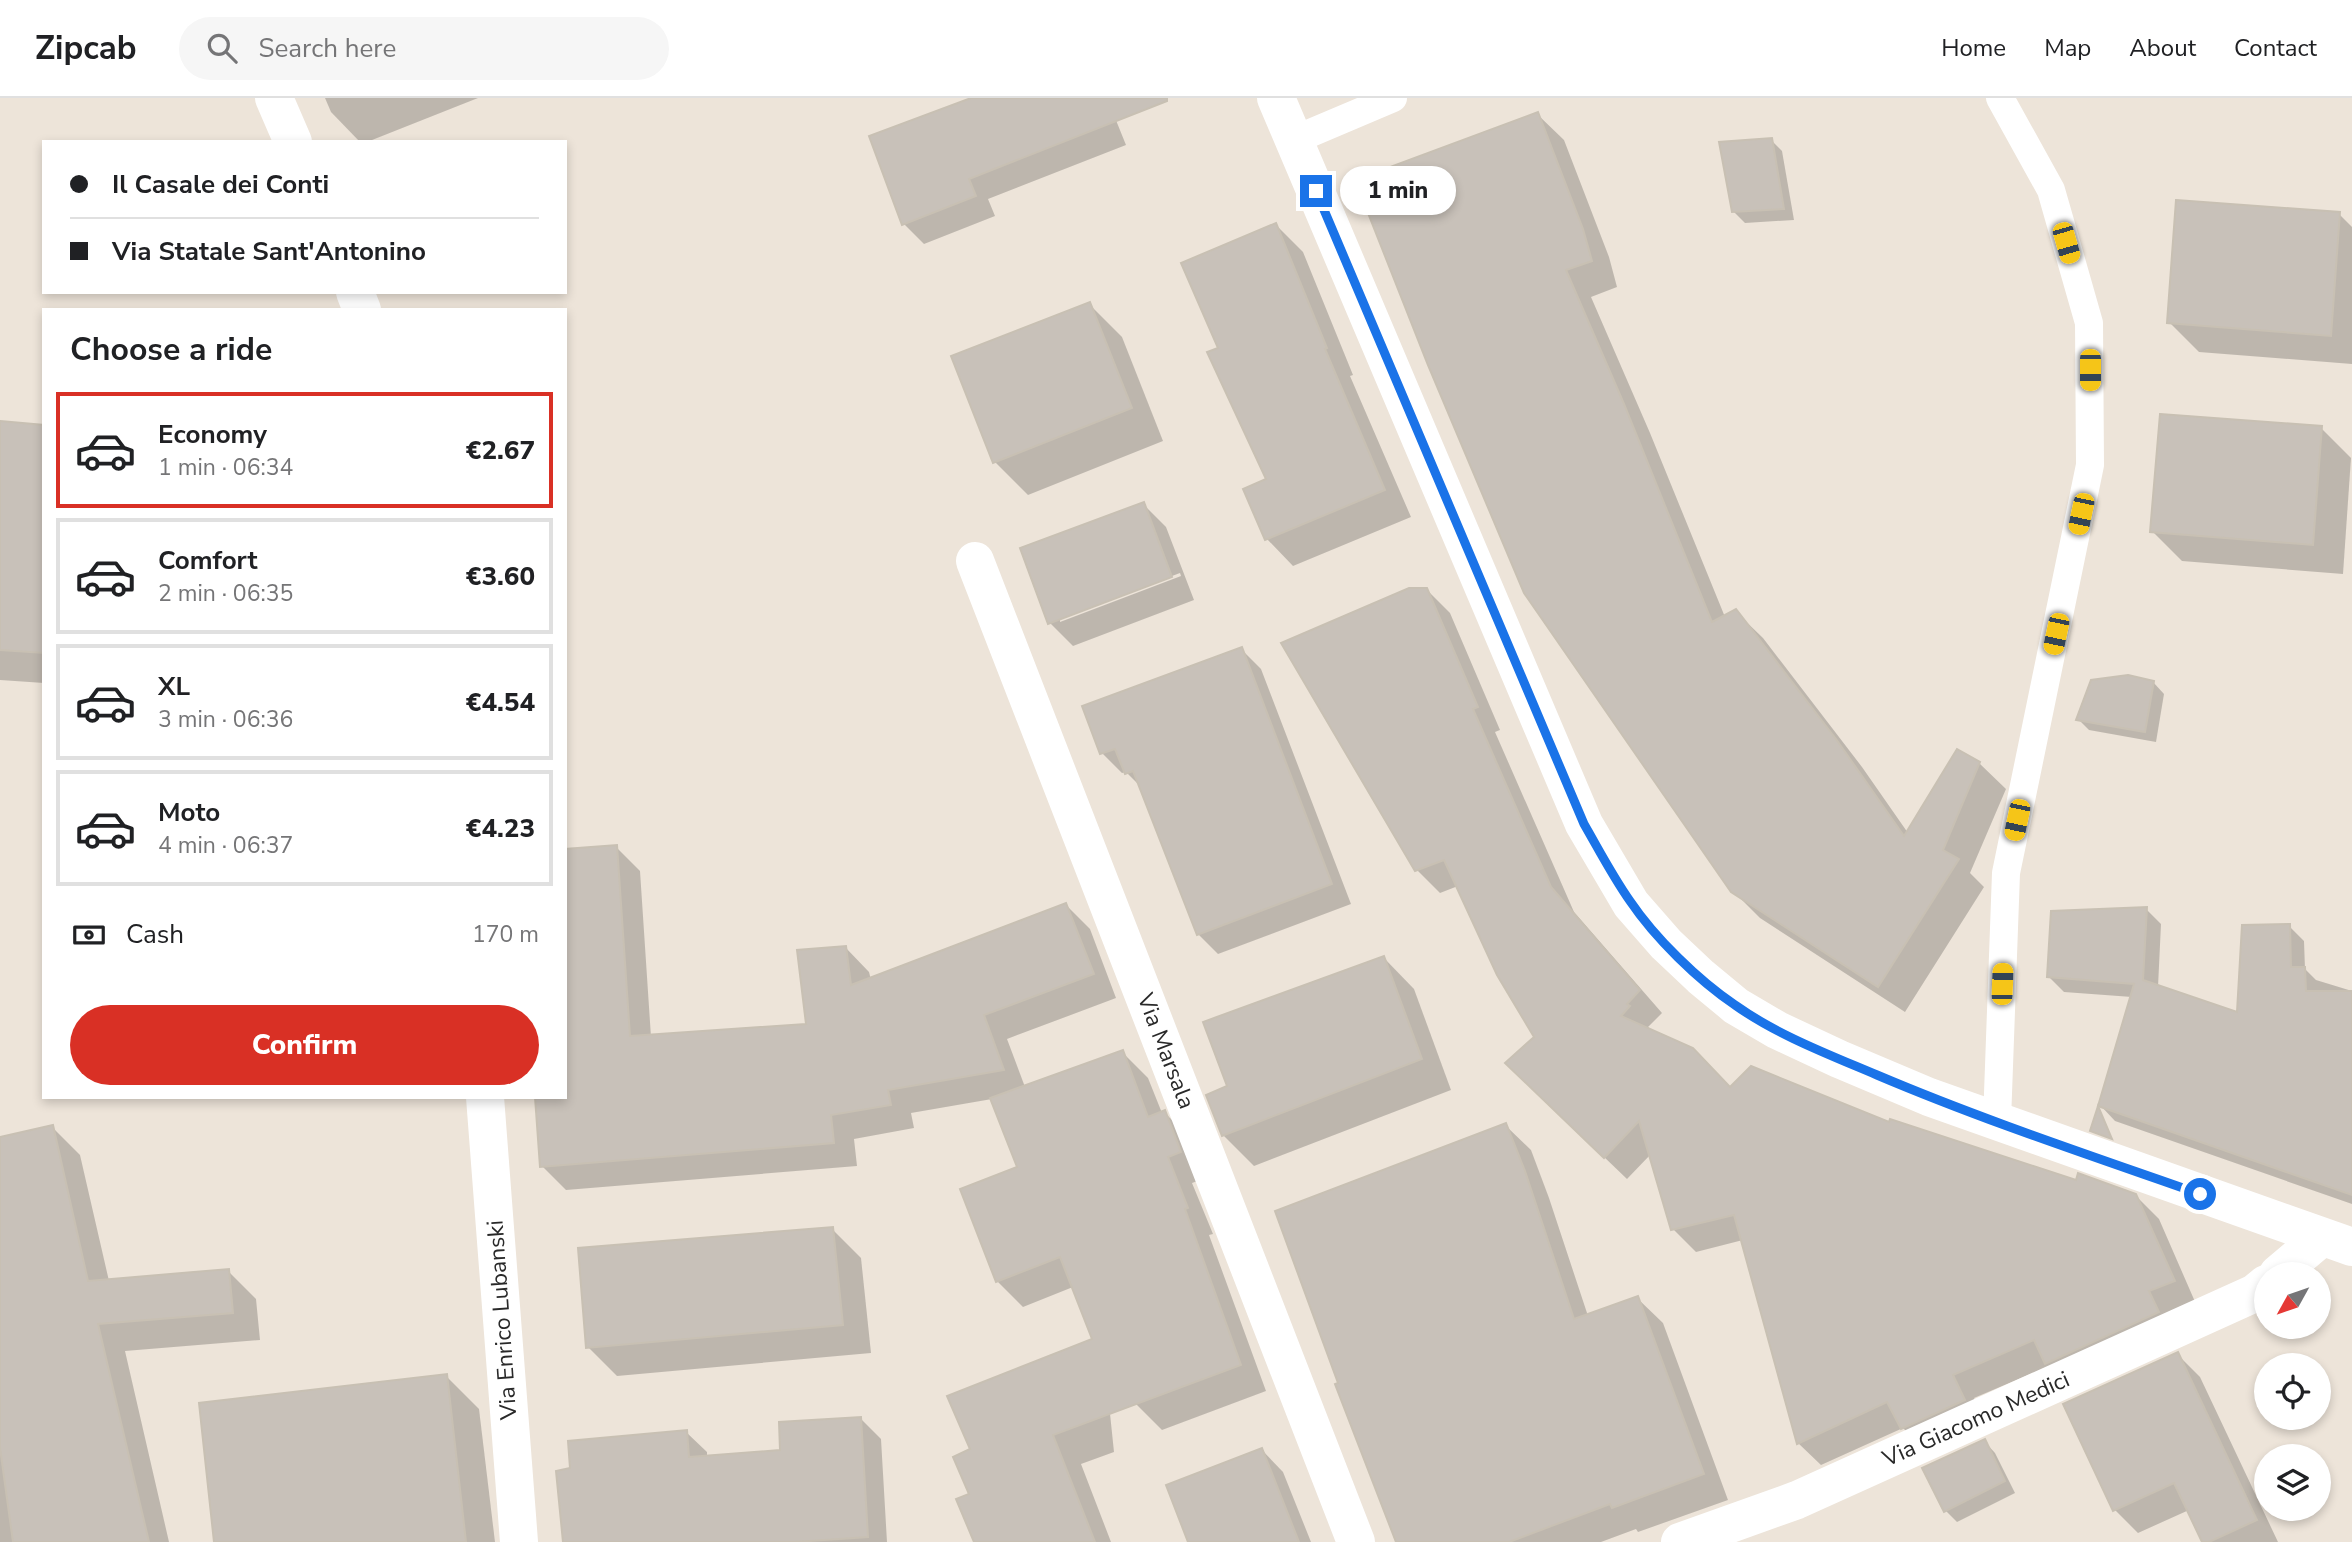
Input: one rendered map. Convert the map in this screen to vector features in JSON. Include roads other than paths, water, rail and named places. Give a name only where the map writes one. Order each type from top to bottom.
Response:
[{"type":"street","points":[[274,98],[292,140]]},
{"type":"street","points":[[1276,98],[1584,824],[1631,904],[1675,952],[1735,1006],[1777,1030],[1839,1059],[1929,1097],[2337,1242]]},
{"type":"street","name":"Via Marsala","points":[[975,561],[1356,1542]]},
{"type":"street","name":"Via Enrico Lubanski","points":[[485,1099],[519,1542]]},
{"type":"street","points":[[2300,1262],[2337,1242]]},
{"type":"street","name":"Via Giacomo Medici","points":[[1680,1542],[1797,1500],[2254,1293]]},
{"type":"lane","points":[[1294,140],[1392,98]]},
{"type":"lane","points":[[1997,1121],[2006,873],[2090,466],[2089,323],[2051,190],[2000,98]]}]
